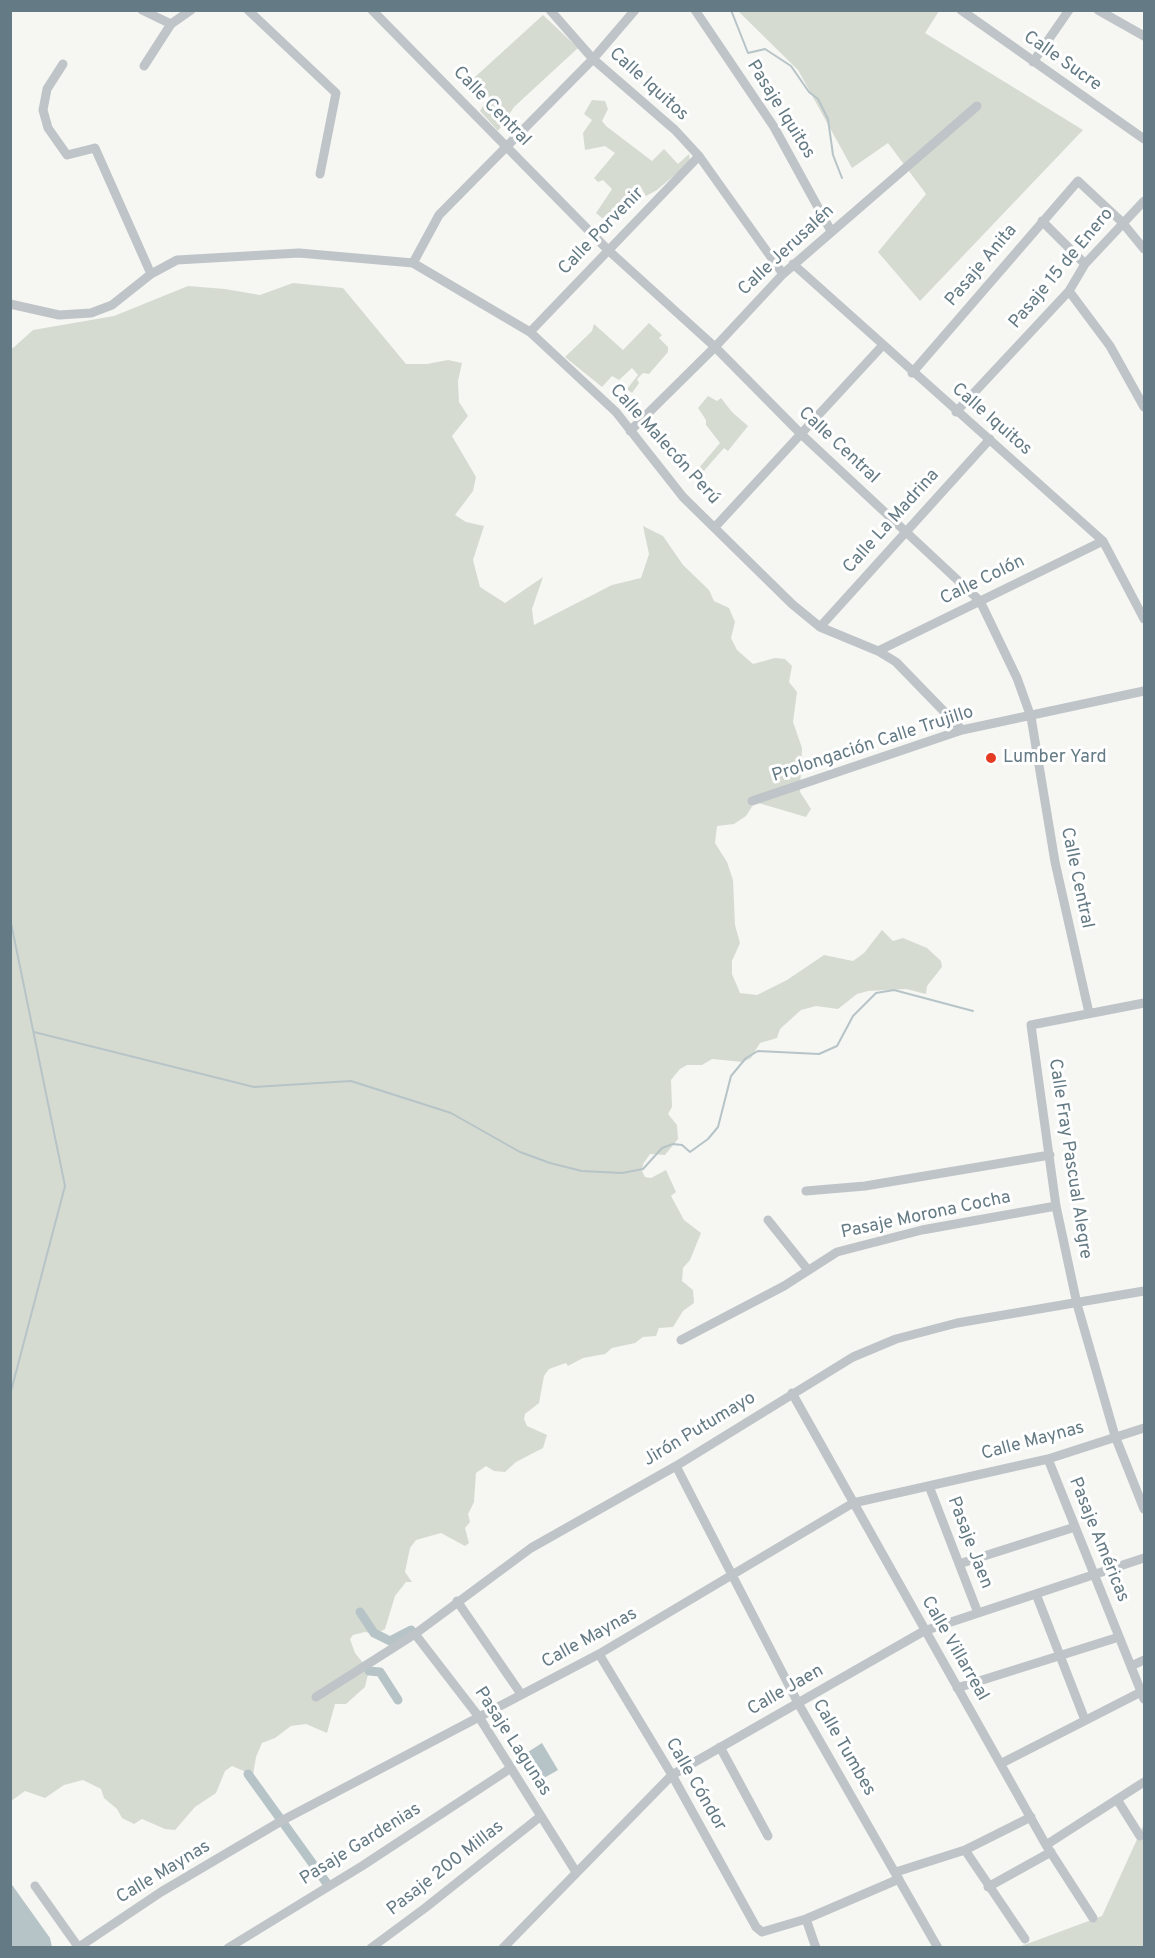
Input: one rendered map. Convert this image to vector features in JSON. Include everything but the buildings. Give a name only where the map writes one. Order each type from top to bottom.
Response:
[{"type":"street","points":[[142,10],[171,24]]},
{"type":"street","points":[[144,66],[171,24],[190,10]]},
{"type":"street","points":[[248,10],[305,65],[333,88],[336,101],[320,174]]},
{"type":"street","name":"Calle Iquitos","points":[[550,10],[593,58],[675,130],[699,156],[783,274]]},
{"type":"street","points":[[10,304],[59,315],[91,313],[112,305],[151,274],[177,260],[275,253],[413,263],[439,215],[508,148],[635,10]]},
{"type":"street","name":"Pasaje Iquitos","points":[[695,10],[774,127],[831,231]]},
{"type":"street","name":"Calle Sucre","points":[[962,10],[1144,139]]},
{"type":"street","points":[[1034,62],[1069,10]]},
{"type":"street","points":[[1098,10],[1144,36]]},
{"type":"street","name":"Calle Central","points":[[375,12],[608,250],[715,347],[801,434],[980,601],[1017,678],[1031,717],[1055,862],[1089,1013]]},
{"type":"street","points":[[63,63],[47,89],[43,110],[48,128],[67,155],[95,148],[151,274]]},
{"type":"street","name":"Calle Jerusalén","points":[[630,431],[715,347],[793,264],[977,106]]},
{"type":"street","name":"Calle Porvenir","points":[[530,332],[699,156]]},
{"type":"street","name":"Pasaje Anita","points":[[912,373],[1078,181],[1122,222]]},
{"type":"street","name":"Pasaje 15 de Enero","points":[[957,412],[1069,291],[1085,264],[1144,201]]},
{"type":"street","points":[[1042,221],[1085,264]]},
{"type":"street","points":[[1122,222],[1144,249]]},
{"type":"street","name":"Calle Malecón Perú","points":[[413,263],[530,332],[616,412],[683,497],[792,604],[820,627],[878,651],[896,662],[962,730]]},
{"type":"street","name":"Calle Iquitos","points":[[793,264],[912,373],[1103,541],[1144,619]]},
{"type":"street","points":[[1069,291],[1110,346],[1144,407]]},
{"type":"street","points":[[715,527],[883,345]]},
{"type":"street","name":"Calle La Madrina","points":[[820,627],[990,440]]},
{"type":"street","name":"Calle Colón","points":[[878,651],[1103,541]]},
{"type":"street","name":"Prolongación Calle Trujillo","points":[[752,801],[962,730],[1144,691]]},
{"type":"street","points":[[1089,1013],[1144,1003]]},
{"type":"street","name":"Calle Fray Pascual Alegre","points":[[1089,1013],[1031,1025],[1056,1206],[1077,1304],[1115,1436],[1144,1509]]},
{"type":"street","points":[[806,1191],[865,1186],[1050,1155]]},
{"type":"street","name":"Pasaje Morona Cocha","points":[[681,1340],[837,1252],[922,1230],[1056,1206]]},
{"type":"street","points":[[768,1220],[808,1270]]},
{"type":"street","name":"Jirón Putumayo","points":[[316,1697],[416,1634],[457,1601],[531,1548],[676,1466],[853,1357],[896,1339],[957,1323],[1144,1291]]},
{"type":"street","name":"Calle Villarreal","points":[[792,1393],[957,1688],[1049,1848],[1093,1918]]},
{"type":"street","name":"Calle Maynas","points":[[79,1947],[161,1892],[283,1820],[599,1654],[853,1503],[1048,1459],[1144,1428]]},
{"type":"street","name":"Pasaje Américas","points":[[1048,1459],[1143,1696]]},
{"type":"street","name":"Calle Tumbes","points":[[676,1466],[798,1702],[938,1947]]},
{"type":"street","name":"Pasaje Jaen","points":[[929,1486],[978,1613]]},
{"type":"street","points":[[959,1564],[1075,1527]]},
{"type":"street","name":"Calle Jaen","points":[[503,1947],[672,1775],[924,1630],[1095,1576],[1144,1558]]},
{"type":"street","points":[[1036,1594],[1085,1720]]},
{"type":"street","points":[[457,1601],[521,1695]]},
{"type":"street","name":"Pasaje Lagunas","points":[[416,1634],[479,1717],[576,1872]]},
{"type":"street","points":[[957,1688],[1119,1637]]},
{"type":"street","name":"Calle Cóndor","points":[[599,1654],[672,1775],[756,1927],[762,1932],[806,1919]]},
{"type":"street","points":[[1131,1666],[1144,1660]]},
{"type":"street","points":[[1002,1763],[1085,1720],[1143,1696]]},
{"type":"street","points":[[720,1747],[768,1836]]},
{"type":"street","name":"Pasaje Gardenias","points":[[228,1947],[362,1866],[511,1768]]},
{"type":"street","points":[[988,1887],[1144,1782]]},
{"type":"street","points":[[1118,1801],[1140,1836]]},
{"type":"street","name":"Pasaje 200 Millas","points":[[370,1947],[425,1908],[541,1816]]},
{"type":"street","points":[[816,1947],[806,1919],[897,1876],[965,1850],[1031,1817]]},
{"type":"street","points":[[965,1850],[1025,1939]]},
{"type":"street","points":[[35,1886],[79,1947]]},
{"type":"shaded area","points":[[738,11],[939,11],[925,33],[1083,130],[920,301],[878,252],[926,194],[888,143],[852,168],[798,70]]},
{"type":"shaded area","points":[[543,15],[578,48],[514,107],[498,131],[480,111],[489,96],[473,82],[475,77]]},
{"type":"shaded area","points":[[592,100],[605,101],[608,109],[602,121],[652,161],[664,149],[678,164],[689,154],[690,162],[657,190],[646,196],[642,189],[628,191],[626,207],[622,214],[617,212],[608,223],[596,213],[612,189],[603,180],[598,182],[594,178],[615,153],[605,146],[585,150],[583,133],[592,120],[584,114]]},
{"type":"shaded area","points":[[293,283],[343,288],[406,364],[427,364],[448,360],[462,363],[458,381],[459,402],[468,416],[452,436],[476,477],[473,491],[455,515],[466,522],[484,526],[473,560],[480,587],[505,603],[543,577],[532,609],[534,625],[612,585],[641,578],[649,554],[643,526],[663,536],[683,565],[709,590],[714,601],[729,608],[735,622],[731,638],[737,650],[753,664],[775,658],[785,659],[792,666],[789,682],[797,692],[793,722],[802,748],[800,792],[811,809],[806,817],[755,802],[746,816],[734,824],[717,826],[715,843],[727,862],[733,880],[735,925],[740,943],[732,961],[732,974],[740,993],[757,995],[787,980],[824,955],[853,961],[864,953],[882,930],[893,941],[903,938],[927,948],[941,961],[942,967],[927,986],[926,994],[906,989],[868,991],[857,994],[838,1009],[816,1006],[801,1010],[780,1029],[777,1038],[760,1043],[751,1058],[743,1062],[712,1059],[702,1065],[687,1065],[680,1069],[671,1080],[672,1107],[668,1114],[677,1125],[678,1139],[665,1155],[650,1154],[643,1164],[642,1171],[645,1177],[651,1178],[666,1170],[676,1192],[671,1196],[684,1220],[701,1233],[690,1260],[683,1268],[682,1281],[693,1290],[694,1303],[683,1311],[673,1327],[659,1328],[656,1336],[643,1337],[635,1343],[612,1348],[605,1354],[583,1358],[568,1366],[566,1363],[549,1369],[544,1376],[539,1403],[525,1414],[524,1419],[527,1426],[547,1435],[543,1448],[516,1462],[505,1472],[494,1471],[486,1466],[476,1473],[474,1502],[468,1514],[470,1522],[465,1528],[469,1543],[465,1546],[441,1533],[416,1540],[410,1548],[405,1572],[412,1582],[406,1582],[395,1596],[385,1629],[376,1634],[365,1632],[353,1635],[350,1639],[355,1653],[369,1670],[365,1687],[346,1704],[335,1704],[327,1733],[306,1724],[291,1726],[275,1738],[262,1743],[256,1757],[253,1775],[232,1766],[225,1771],[216,1793],[195,1807],[175,1830],[165,1829],[142,1819],[134,1824],[122,1818],[117,1809],[104,1798],[101,1789],[83,1780],[64,1785],[45,1798],[25,1791],[11,1801],[10,347],[13,348],[33,330],[114,316],[188,286],[260,295]]},
{"type":"shaded area","points":[[649,323],[662,335],[659,338],[668,347],[668,352],[649,374],[643,373],[637,379],[639,383],[632,393],[627,389],[638,375],[632,368],[619,380],[612,376],[602,387],[565,357],[592,331],[594,324],[623,350]]},
{"type":"shaded area","points":[[708,396],[717,401],[721,398],[748,426],[728,451],[724,448],[696,480],[692,476],[720,443],[706,425],[706,420],[698,408]]},
{"type":"shaded area","points":[[542,1743],[558,1770],[544,1778],[528,1752]]},
{"type":"shaded area","points":[[1144,1824],[1144,1947],[1016,1948],[1102,1916]]},
{"type":"shaded area","points":[[10,1882],[50,1938],[52,1947],[11,1947]]},
{"type":"waterway","points":[[731,10],[748,53],[765,49],[791,66],[809,92],[818,99],[828,119],[833,155],[842,178]]},
{"type":"waterway","points":[[10,918],[65,1186],[10,1395]]},
{"type":"waterway","points":[[34,1032],[254,1087],[351,1081],[451,1113],[520,1152],[550,1163],[582,1171],[622,1173],[643,1169],[662,1148],[673,1144],[682,1145],[690,1152],[708,1139],[718,1127],[731,1076],[746,1058],[758,1051],[819,1054],[837,1046],[853,1016],[876,993],[894,990],[973,1011]]},
{"type":"waterway","points":[[360,1612],[374,1633],[390,1641],[411,1630],[415,1634]]},
{"type":"waterway","points":[[369,1671],[380,1672],[398,1700]]},
{"type":"waterway","points":[[248,1774],[328,1885]]},
{"type":"place","name":"Lumber Yard","points":[[991,758]]}]
